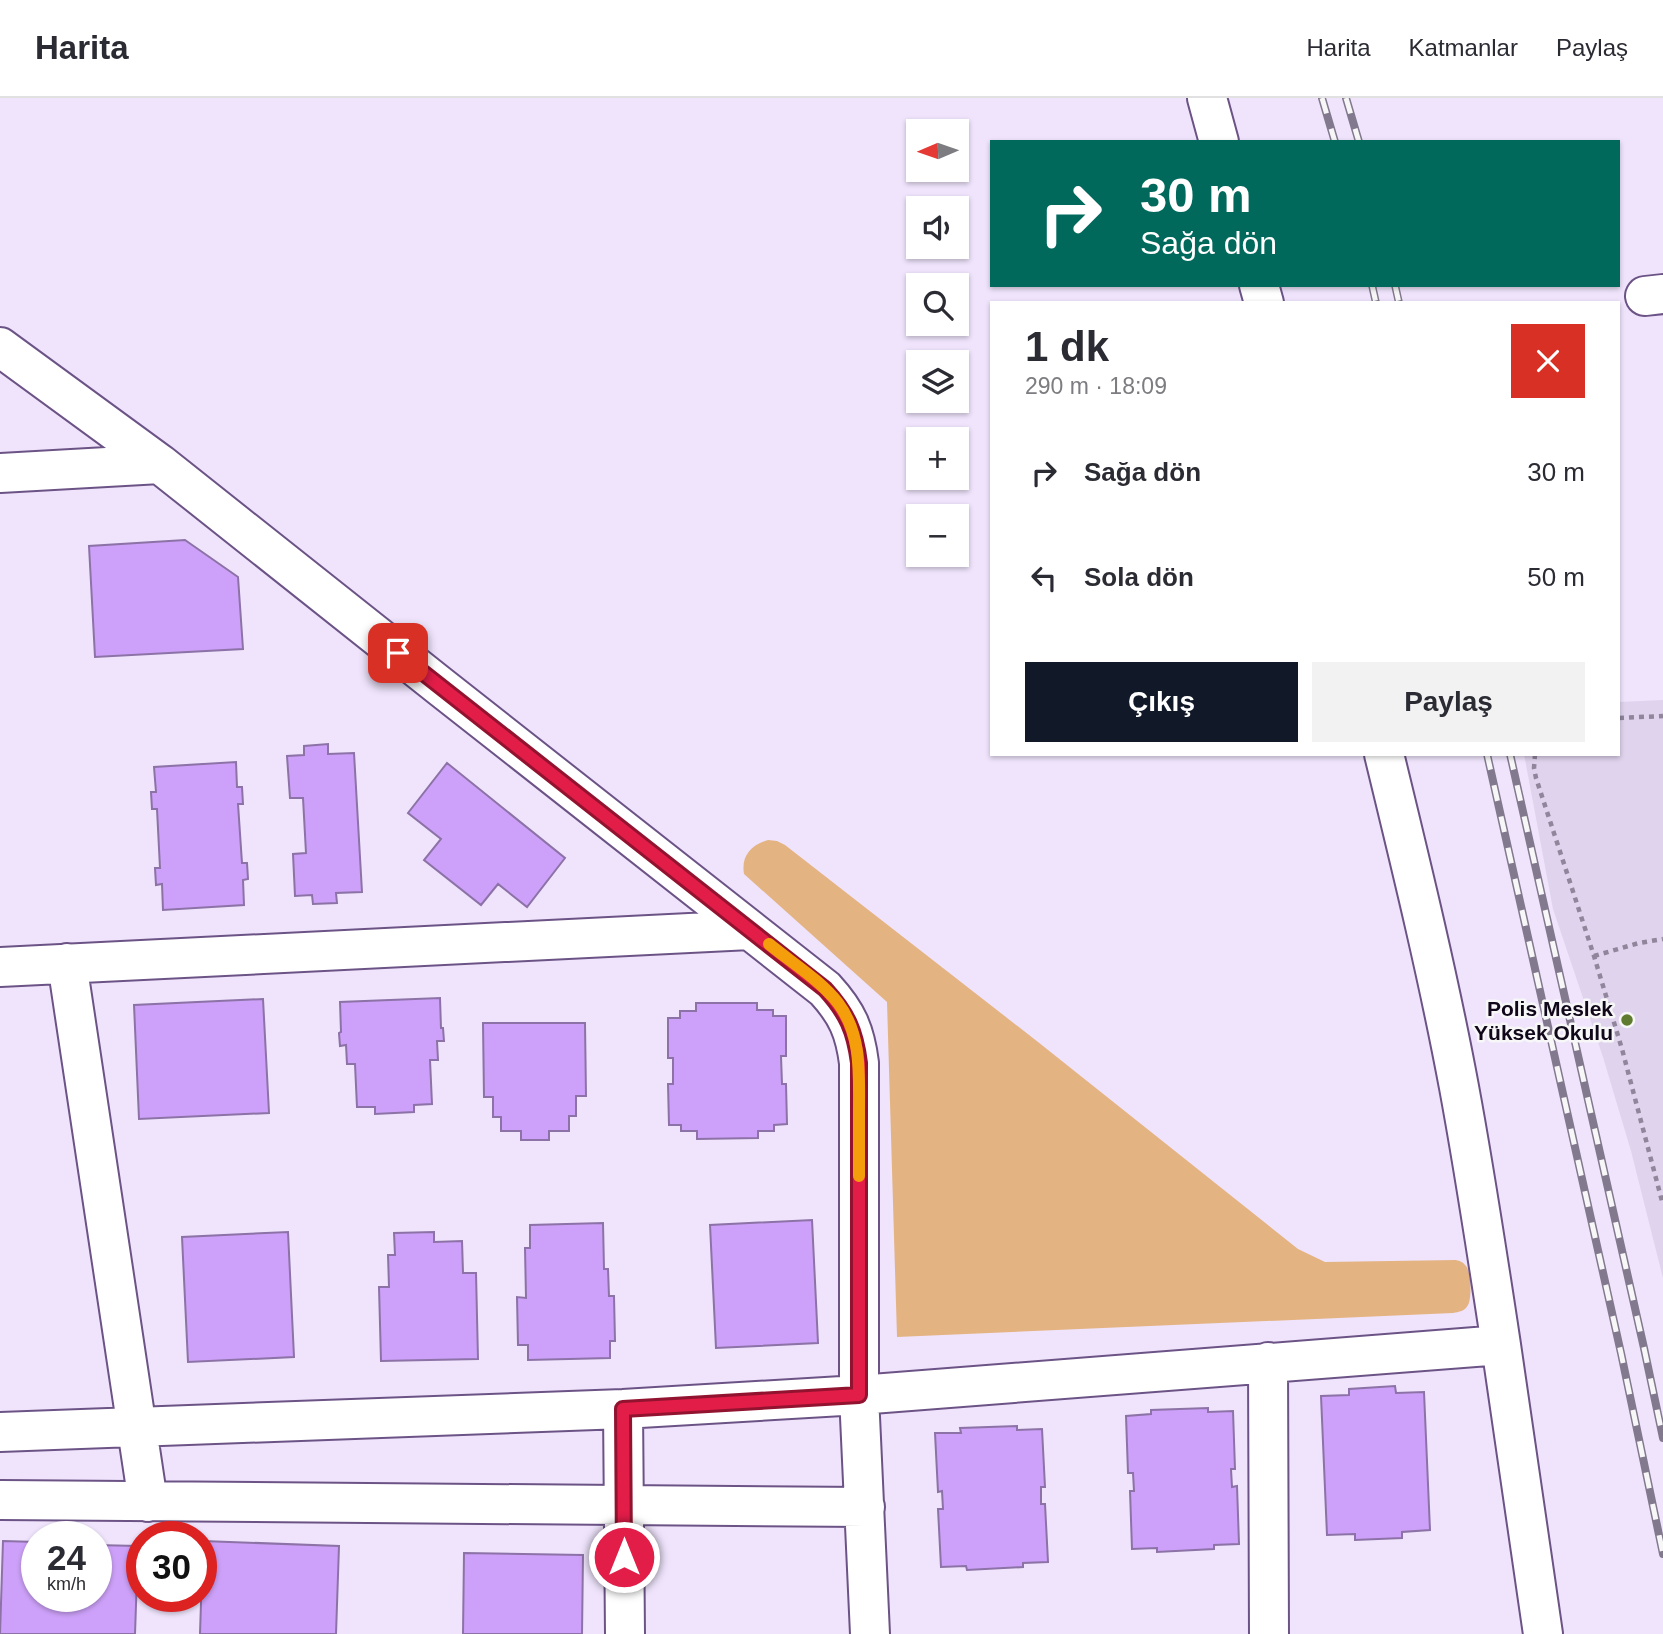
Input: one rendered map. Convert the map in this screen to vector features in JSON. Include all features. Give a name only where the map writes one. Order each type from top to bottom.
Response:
[{"type":"street","points":[[1207,98],[1218,140]]},
{"type":"street","points":[[0,346],[160,464],[825,989],[839,1004],[850,1023],[859,1063],[859,1395],[870,1634]]},
{"type":"street","points":[[0,473],[160,464]]},
{"type":"street","points":[[1384,756],[1459,1088],[1482,1216],[1543,1634]]},
{"type":"street","points":[[0,967],[750,930]]},
{"type":"street","points":[[67,963],[148,1502]]},
{"type":"street","points":[[0,1432],[623,1409],[859,1395],[1501,1345]]},
{"type":"street","points":[[1268,1362],[1269,1634]]},
{"type":"street","points":[[623,1409],[625,1634]]},
{"type":"street","points":[[0,1500],[865,1507]]},
{"type":"path","points":[[1620,718],[1663,716]]},
{"type":"path","points":[[1535,756],[1536,778],[1622,1049],[1663,1205]]},
{"type":"path","points":[[1594,956],[1663,939]]},
{"type":"shaded area","name":"Polis Meslek Yüksek Okulu","points":[[1663,700],[1663,1278],[1631,1151],[1603,1057],[1553,909],[1524,756],[1620,756],[1620,702]]},
{"type":"shaded area","points":[[768,840],[785,845],[1298,1249],[1325,1262],[1459,1261],[1466,1266],[1469,1273],[1470,1297],[1467,1307],[1453,1313],[897,1337],[887,1002],[744,874],[744,862],[748,852]]},
{"type":"building","points":[[185,540],[238,577],[243,649],[95,657],[89,546]]},
{"type":"building","points":[[328,744],[328,754],[354,753],[362,892],[336,893],[337,903],[313,904],[312,895],[295,896],[293,854],[306,853],[303,798],[290,798],[287,756],[304,755],[304,746]]},
{"type":"building","points":[[236,762],[237,787],[242,787],[243,804],[238,804],[242,863],[247,863],[248,879],[243,880],[244,905],[163,910],[162,884],[156,885],[155,868],[160,868],[157,809],[152,809],[151,792],[156,792],[154,767]]},
{"type":"building","points":[[447,763],[565,858],[527,907],[498,884],[481,905],[424,860],[441,839],[408,813]]},
{"type":"building","points":[[440,998],[444,1041],[437,1041],[438,1060],[430,1060],[432,1104],[414,1105],[414,1112],[375,1114],[375,1107],[357,1107],[355,1064],[347,1064],[346,1045],[340,1046],[340,1002]]},
{"type":"building","points":[[263,999],[269,1113],[139,1119],[134,1005]]},
{"type":"building","points":[[696,1003],[757,1003],[757,1010],[773,1010],[773,1016],[786,1016],[786,1056],[781,1056],[782,1084],[786,1084],[787,1124],[774,1125],[774,1131],[758,1131],[758,1138],[697,1139],[697,1131],[681,1131],[681,1125],[669,1125],[668,1084],[673,1084],[673,1058],[668,1058],[668,1018],[680,1018],[680,1011],[696,1011]]},
{"type":"building","points":[[483,1023],[585,1023],[586,1096],[576,1096],[576,1116],[569,1116],[569,1131],[549,1131],[549,1140],[521,1140],[521,1131],[501,1131],[501,1117],[493,1117],[493,1097],[484,1097]]},
{"type":"building","points":[[812,1220],[818,1343],[716,1348],[710,1225]]},
{"type":"building","points":[[603,1223],[604,1269],[608,1269],[609,1296],[614,1296],[615,1341],[610,1341],[610,1358],[528,1360],[528,1345],[518,1345],[517,1297],[526,1298],[525,1248],[530,1248],[530,1225]]},
{"type":"building","points":[[288,1232],[294,1357],[188,1362],[182,1237]]},
{"type":"building","points":[[434,1232],[434,1242],[462,1241],[463,1273],[476,1273],[478,1359],[381,1361],[379,1287],[389,1287],[388,1255],[395,1255],[394,1233]]},
{"type":"building","points":[[1395,1386],[1396,1393],[1424,1392],[1430,1530],[1402,1532],[1402,1538],[1355,1540],[1355,1534],[1327,1535],[1321,1396],[1349,1395],[1349,1389]]},
{"type":"building","points":[[1208,1408],[1208,1412],[1233,1411],[1235,1469],[1231,1469],[1232,1487],[1237,1486],[1239,1544],[1214,1545],[1214,1549],[1157,1552],[1157,1548],[1132,1549],[1130,1491],[1134,1491],[1133,1473],[1128,1473],[1126,1416],[1151,1414],[1151,1410]]},
{"type":"building","points":[[1017,1426],[1017,1430],[1042,1429],[1045,1487],[1041,1487],[1041,1504],[1045,1504],[1048,1562],[1023,1563],[1023,1567],[967,1570],[966,1566],[941,1567],[938,1509],[943,1509],[942,1491],[938,1492],[935,1433],[961,1433],[960,1428]]},
{"type":"building","points":[[3,1541],[21,1542],[21,1612],[112,1612],[112,1545],[126,1546],[126,1612],[136,1612],[135,1634],[0,1634]]},
{"type":"building","points":[[217,1542],[339,1546],[336,1634],[200,1634],[201,1612],[217,1612]]},
{"type":"building","points":[[464,1553],[583,1555],[582,1634],[463,1634]]},
{"type":"railway","points":[[1322,98],[1334,140]]},
{"type":"railway","points":[[1346,98],[1358,140]]},
{"type":"railway","points":[[1372,287],[1376,301]]},
{"type":"railway","points":[[1395,287],[1399,301]]},
{"type":"railway","points":[[1487,756],[1621,1353],[1663,1554]]},
{"type":"railway","points":[[1510,756],[1663,1438]]},
{"type":"slow traffic","points":[[769,944],[825,989],[839,1004],[850,1023],[859,1063],[859,1176]]},
{"type":"place","name":"Polis Meslek Yüksek Okulu","points":[[1627,1020]]},
{"type":"route","points":[[398,653],[825,989],[839,1004],[850,1023],[856,1043],[859,1063],[859,1395],[623,1409],[624,1557]]}]
